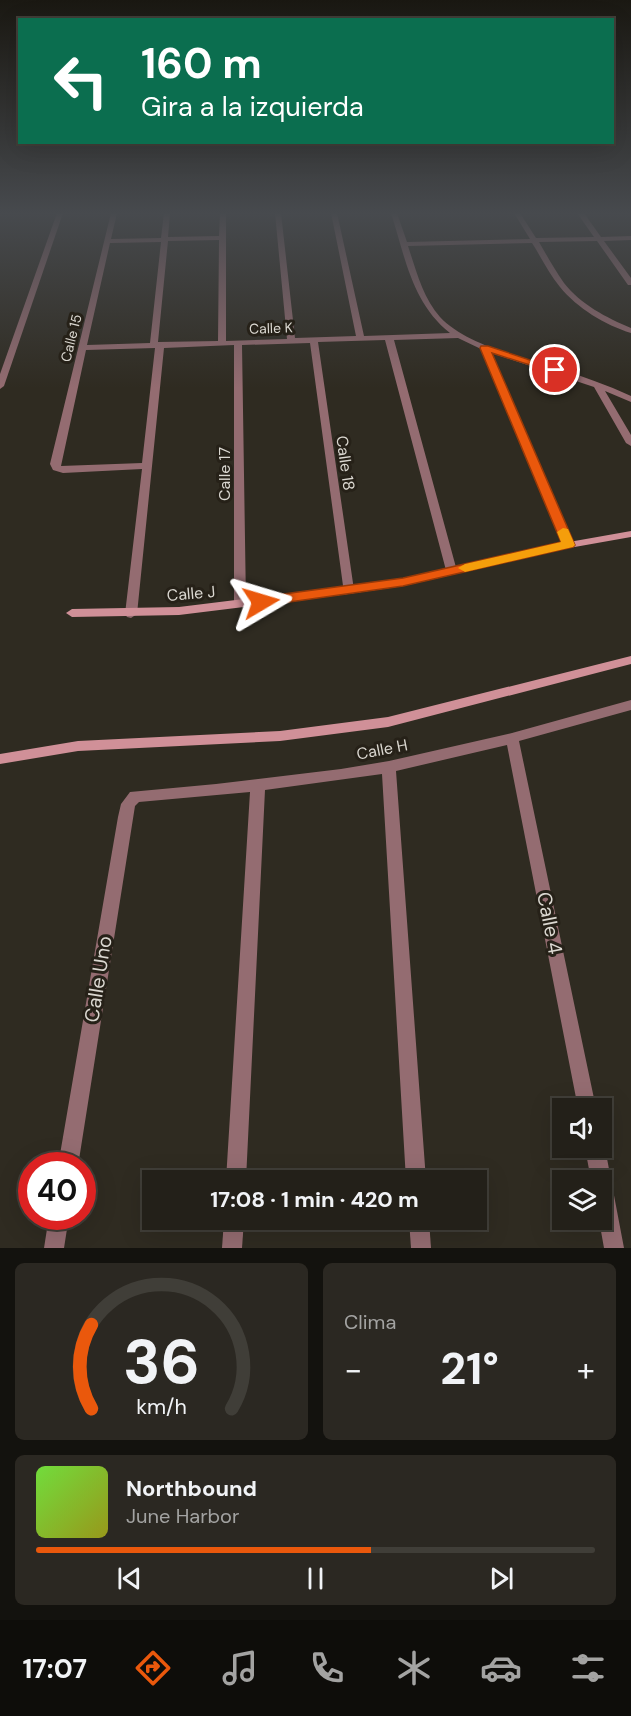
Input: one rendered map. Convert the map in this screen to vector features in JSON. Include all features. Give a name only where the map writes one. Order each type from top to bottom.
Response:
[{"type":"street","points":[[0,386],[40,271]]},
{"type":"street","name":"Calle 15","points":[[101,271],[54,464],[63,470],[146,466]]},
{"type":"street","points":[[130,614],[146,466],[162,271]]},
{"type":"street","points":[[222,343],[223,271]]},
{"type":"street","points":[[284,271],[291,341]]},
{"type":"street","points":[[346,271],[361,339]]},
{"type":"street","points":[[415,271],[429,309],[461,335],[484,348],[597,385],[631,399]]},
{"type":"street","points":[[555,271],[572,296],[587,308],[630,330]]},
{"type":"street","points":[[622,271],[631,284]]},
{"type":"street","name":"Calle K","points":[[82,348],[461,335]]},
{"type":"street","points":[[388,338],[451,571]]},
{"type":"street","name":"Calle 18","points":[[314,340],[348,590]]},
{"type":"street","name":"Calle 17","points":[[238,342],[240,604]]},
{"type":"street","points":[[484,348],[569,545]]},
{"type":"street","points":[[597,385],[631,443]]},
{"type":"street","points":[[615,392],[631,391]]},
{"type":"street","name":"Calle J","points":[[72,613],[130,614],[240,604],[348,590],[403,582],[569,545],[631,534]]},
{"type":"street","points":[[0,759],[78,746],[280,736],[388,722],[631,660]]},
{"type":"street","name":"Calle H","points":[[135,796],[216,790],[389,767],[630,709]]},
{"type":"street","name":"Calle 4","points":[[513,738],[585,1098]]},
{"type":"street","points":[[389,767],[415,1170]]},
{"type":"street","points":[[237,1170],[258,784]]},
{"type":"street","name":"Calle Uno","points":[[70,1152],[125,817],[128,804],[135,796]]},
{"type":"street","points":[[54,1248],[57,1230]]},
{"type":"street","points":[[232,1248],[233,1230]]},
{"type":"street","points":[[419,1230],[420,1248]]},
{"type":"street","points":[[610,1230],[614,1248]]},
{"type":"slow traffic","points":[[465,568],[569,545],[563,532]]},
{"type":"route","points":[[261,602],[403,582],[569,545],[484,348],[555,370]]}]
